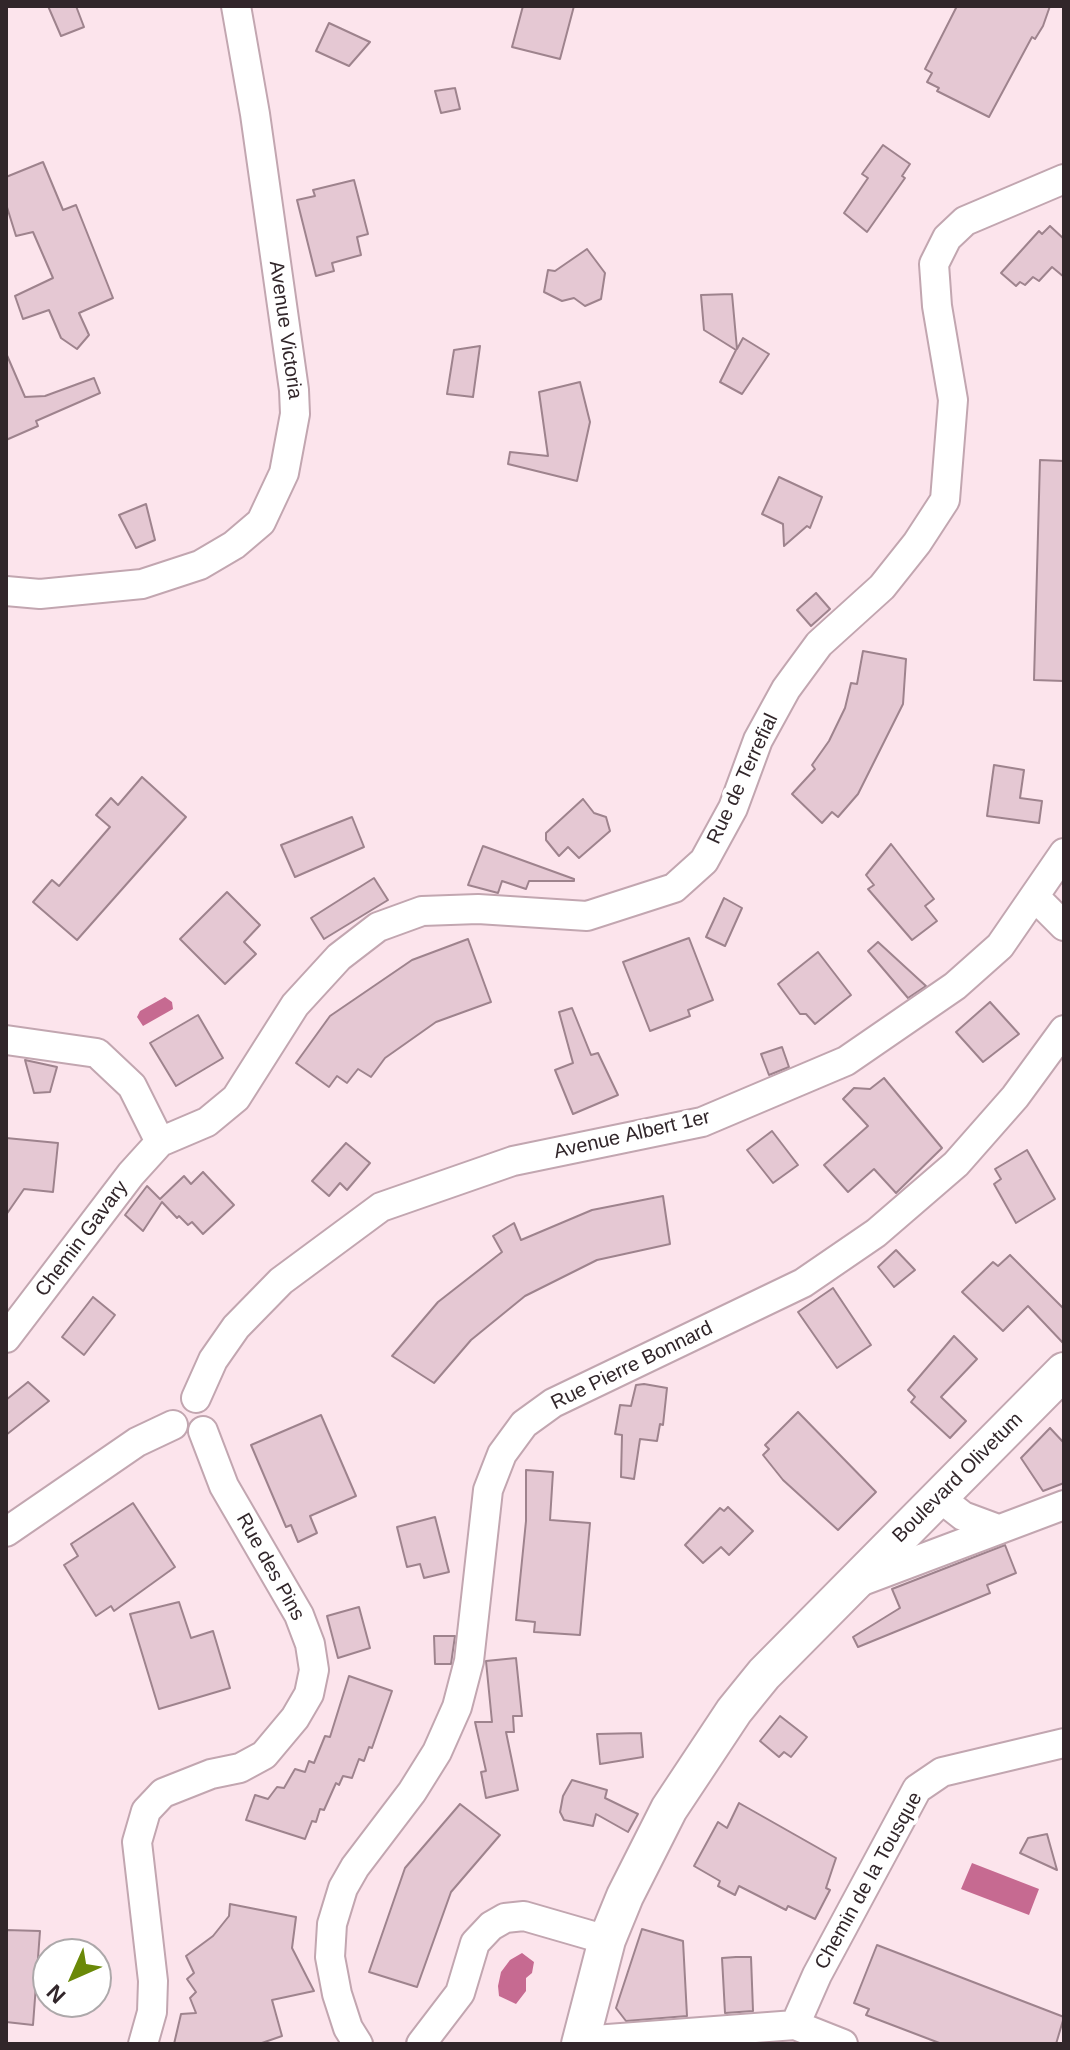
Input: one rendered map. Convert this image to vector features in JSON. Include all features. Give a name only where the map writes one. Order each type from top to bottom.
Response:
[{"type":"main road","name":"Boulevard Olivetum","points":[[580,2042],[607,1940],[646,1851],[700,1758],[764,1674],[1064,1371]]},
{"type":"street","name":"Avenue Victoria","points":[[6,591],[40,594],[142,584],[200,565],[234,545],[261,522],[284,473],[295,414],[294,390],[255,114],[236,6]]},
{"type":"street","name":"Rue de Terrefial","points":[[160,1142],[207,1122],[236,1098],[295,1005],[339,957],[378,927],[422,911],[478,909],[587,916],[674,888],[704,861],[733,808],[758,740],[786,689],[819,644],[882,587],[917,543],[945,500],[953,400],[937,306],[934,264],[947,238],[965,221],[1064,179]]},
{"type":"street","name":"Avenue Albert 1er","points":[[196,1398],[213,1360],[236,1327],[281,1281],[381,1207],[513,1161],[702,1122],[846,1061],[955,986],[1000,946],[1064,853]]},
{"type":"street","points":[[1035,897],[1064,926]]},
{"type":"street","name":"Rue Pierre Bonnard","points":[[358,2044],[348,2028],[337,1994],[330,1957],[332,1924],[343,1888],[355,1867],[412,1792],[437,1752],[457,1707],[469,1661],[488,1490],[502,1454],[524,1424],[553,1403],[803,1283],[876,1233],[956,1164],[1015,1097],[1064,1030]]},
{"type":"street","points":[[6,1040],[97,1053],[132,1086],[160,1142]]},
{"type":"street","name":"Chemin Gavary","points":[[6,1338],[160,1142]]},
{"type":"street","points":[[196,1398],[209,1411],[208,1424],[203,1431],[188,1436],[173,1425],[171,1412],[178,1401],[196,1398]]},
{"type":"street","points":[[6,1532],[137,1442],[173,1425]]},
{"type":"street","name":"Rue des Pins","points":[[143,2044],[152,2012],[153,1981],[137,1842],[146,1811],[163,1793],[211,1774],[240,1768],[264,1755],[295,1718],[309,1694],[314,1670],[310,1644],[299,1615],[224,1486],[203,1431]]},
{"type":"street","points":[[940,1498],[963,1516],[998,1529]]},
{"type":"street","points":[[852,1585],[1064,1505]]},
{"type":"street","name":"Chemin de la Tousque","points":[[795,2025],[817,1975],[917,1789],[942,1772],[1064,1743]]},
{"type":"street","points":[[421,2044],[460,1993],[475,1943],[491,1926],[505,1918],[524,1916],[607,1940]]},
{"type":"street","points":[[580,2042],[795,2025],[843,2044]]},
{"type":"shaded area","points":[[165,997],[172,1002],[173,1009],[143,1026],[137,1017],[140,1011]]},
{"type":"shaded area","points":[[972,1863],[1039,1889],[1029,1915],[961,1889]]},
{"type":"shaded area","points":[[522,1953],[534,1962],[532,1973],[526,1978],[526,1991],[516,2004],[499,1996],[498,1986],[501,1972],[510,1960]]},
{"type":"building","points":[[48,6],[76,6],[84,27],[61,36]]},
{"type":"building","points":[[523,6],[574,6],[560,59],[512,47]]},
{"type":"building","points":[[957,6],[1050,6],[1043,26],[1035,39],[1032,37],[989,117],[937,91],[939,88],[927,82],[932,73],[925,69]]},
{"type":"building","points":[[329,23],[370,42],[349,66],[316,51]]},
{"type":"building","points":[[455,88],[460,109],[441,113],[435,91]]},
{"type":"building","points":[[883,145],[910,164],[902,176],[905,178],[867,232],[844,213],[868,178],[862,174]]},
{"type":"building","points":[[43,162],[63,210],[76,205],[113,298],[79,313],[89,335],[77,349],[61,338],[49,310],[23,319],[15,296],[53,278],[33,232],[16,236],[6,204],[6,177]]},
{"type":"building","points":[[354,180],[368,234],[357,237],[361,255],[332,263],[334,271],[316,276],[297,200],[315,196],[313,190]]},
{"type":"building","points":[[1050,226],[1064,239],[1064,277],[1052,267],[1039,281],[1033,277],[1025,285],[1020,282],[1016,286],[1001,273],[1039,231],[1042,234]]},
{"type":"building","points":[[587,249],[605,273],[601,299],[585,306],[574,298],[562,301],[544,292],[548,270],[555,271]]},
{"type":"building","points":[[732,294],[737,349],[743,338],[769,354],[742,394],[720,382],[736,350],[704,330],[701,295]]},
{"type":"building","points":[[480,346],[473,397],[447,394],[454,350]]},
{"type":"building","points":[[6,353],[25,397],[45,396],[94,378],[100,393],[36,421],[38,426],[6,440]]},
{"type":"building","points":[[580,382],[590,422],[577,481],[508,464],[510,452],[548,456],[539,392]]},
{"type":"building","points":[[1040,460],[1064,461],[1064,681],[1034,680]]},
{"type":"building","points":[[779,477],[822,497],[810,528],[807,526],[784,546],[783,524],[762,514]]},
{"type":"building","points":[[146,504],[155,540],[136,548],[119,515]]},
{"type":"building","points":[[816,593],[830,609],[811,626],[797,610]]},
{"type":"building","points":[[863,651],[906,659],[903,704],[858,794],[838,817],[832,812],[822,823],[792,794],[815,769],[812,765],[829,741],[845,708],[851,683],[857,684]]},
{"type":"building","points":[[994,765],[1024,770],[1020,798],[1042,801],[1039,823],[987,816]]},
{"type":"building","points":[[142,777],[186,817],[77,940],[33,902],[52,880],[59,886],[110,827],[96,815],[111,798],[118,805]]},
{"type":"building","points":[[583,799],[594,813],[606,817],[610,831],[579,858],[568,847],[559,856],[546,840],[546,833]]},
{"type":"building","points":[[352,817],[364,847],[295,877],[281,845]]},
{"type":"building","points":[[891,844],[934,899],[925,906],[937,921],[912,940],[868,889],[874,885],[866,875]]},
{"type":"building","points":[[483,846],[574,881],[529,881],[526,889],[502,881],[498,893],[468,885]]},
{"type":"building","points":[[374,878],[388,900],[324,939],[311,918]]},
{"type":"building","points":[[227,892],[260,925],[244,942],[256,954],[225,984],[180,939]]},
{"type":"building","points":[[724,898],[742,908],[725,946],[706,937]]},
{"type":"building","points":[[689,938],[713,1000],[688,1010],[690,1016],[650,1031],[623,962]]},
{"type":"building","points":[[468,939],[491,1002],[436,1022],[385,1058],[371,1077],[358,1069],[347,1083],[337,1076],[329,1087],[296,1063],[330,1016],[412,960]]},
{"type":"building","points":[[878,942],[926,986],[908,998],[868,951]]},
{"type":"building","points":[[818,952],[851,995],[815,1024],[806,1014],[800,1014],[778,984]]},
{"type":"building","points":[[990,1002],[1019,1034],[983,1062],[956,1032]]},
{"type":"building","points":[[572,1008],[591,1055],[598,1053],[618,1095],[573,1114],[555,1070],[573,1063],[559,1012]]},
{"type":"building","points":[[198,1015],[223,1058],[176,1086],[150,1043]]},
{"type":"building","points":[[782,1047],[789,1067],[769,1075],[761,1054]]},
{"type":"building","points":[[25,1060],[57,1067],[50,1092],[34,1093]]},
{"type":"building","points":[[884,1078],[942,1148],[896,1193],[874,1169],[848,1192],[824,1165],[868,1126],[843,1099],[854,1088],[870,1089]]},
{"type":"building","points":[[772,1131],[798,1165],[773,1183],[747,1150]]},
{"type":"building","points":[[6,1138],[58,1143],[53,1192],[24,1189],[6,1215]]},
{"type":"building","points":[[346,1143],[370,1163],[347,1190],[340,1183],[329,1196],[312,1181]]},
{"type":"building","points":[[1027,1150],[1055,1199],[1016,1223],[994,1184],[1001,1179],[995,1169]]},
{"type":"building","points":[[203,1172],[234,1205],[203,1234],[192,1222],[188,1225],[179,1216],[177,1218],[162,1202],[143,1231],[125,1215],[147,1186],[160,1199],[184,1176],[191,1184]]},
{"type":"building","points":[[663,1196],[670,1244],[597,1260],[525,1296],[471,1340],[434,1383],[392,1356],[438,1302],[502,1252],[493,1236],[514,1223],[521,1240],[592,1210]]},
{"type":"building","points":[[896,1250],[915,1270],[894,1287],[878,1267]]},
{"type":"building","points":[[1010,1255],[1064,1309],[1064,1344],[1028,1306],[1003,1331],[962,1292],[993,1262],[998,1266]]},
{"type":"building","points":[[833,1288],[871,1345],[837,1368],[798,1312]]},
{"type":"building","points":[[93,1297],[115,1315],[84,1355],[62,1337]]},
{"type":"building","points":[[954,1336],[977,1359],[941,1397],[966,1421],[950,1438],[911,1402],[915,1397],[908,1390]]},
{"type":"building","points":[[28,1382],[49,1401],[6,1435],[6,1400]]},
{"type":"building","points":[[636,1385],[667,1388],[663,1425],[660,1424],[657,1441],[640,1439],[634,1479],[621,1477],[622,1435],[615,1434],[620,1405],[631,1406]]},
{"type":"building","points":[[798,1412],[876,1492],[838,1530],[783,1480],[763,1455],[769,1449],[765,1445]]},
{"type":"building","points":[[321,1415],[356,1496],[310,1516],[317,1533],[298,1542],[291,1525],[286,1527],[251,1445]]},
{"type":"building","points":[[1050,1428],[1064,1443],[1064,1483],[1043,1491],[1021,1458]]},
{"type":"building","points":[[526,1470],[553,1472],[550,1520],[590,1523],[580,1635],[534,1632],[535,1622],[516,1620],[526,1521]]},
{"type":"building","points":[[133,1503],[175,1567],[114,1611],[111,1606],[96,1616],[64,1565],[78,1556],[71,1544]]},
{"type":"building","points":[[728,1507],[753,1531],[729,1555],[721,1547],[703,1563],[685,1545],[720,1508],[724,1511]]},
{"type":"building","points":[[435,1517],[449,1572],[424,1578],[420,1564],[407,1567],[397,1527]]},
{"type":"building","points":[[1005,1545],[1016,1573],[987,1585],[990,1593],[858,1647],[853,1637],[900,1608],[892,1589]]},
{"type":"building","points":[[179,1602],[191,1638],[213,1631],[230,1688],[159,1709],[130,1614]]},
{"type":"building","points":[[359,1607],[370,1648],[338,1658],[327,1616]]},
{"type":"building","points":[[434,1636],[455,1636],[451,1664],[435,1664]]},
{"type":"building","points":[[516,1658],[522,1716],[513,1716],[514,1732],[506,1732],[518,1790],[486,1798],[481,1772],[486,1771],[475,1722],[492,1722],[486,1661]]},
{"type":"building","points":[[349,1676],[392,1691],[372,1748],[369,1747],[364,1761],[359,1759],[352,1778],[343,1776],[339,1785],[336,1783],[324,1810],[320,1809],[316,1822],[312,1821],[305,1839],[246,1820],[255,1795],[268,1799],[277,1787],[284,1788],[295,1769],[305,1772],[309,1761],[314,1763],[325,1736],[330,1737]]},
{"type":"building","points":[[780,1716],[807,1737],[791,1757],[784,1752],[779,1757],[760,1741]]},
{"type":"building","points":[[641,1733],[643,1757],[600,1764],[597,1734]]},
{"type":"building","points":[[572,1780],[607,1790],[605,1798],[638,1814],[628,1832],[596,1814],[593,1826],[564,1820],[560,1812],[563,1796]]},
{"type":"building","points":[[739,1803],[836,1858],[826,1888],[830,1890],[815,1919],[788,1906],[786,1910],[739,1886],[735,1895],[718,1886],[720,1881],[694,1866],[718,1822],[727,1828]]},
{"type":"building","points":[[460,1804],[500,1835],[451,1892],[417,1987],[369,1972],[405,1868]]},
{"type":"building","points":[[1047,1834],[1057,1870],[1020,1853],[1028,1838]]},
{"type":"building","points":[[230,1904],[296,1917],[292,1948],[314,1991],[272,2000],[282,2036],[259,2044],[174,2044],[181,2014],[196,2013],[190,1998],[196,1992],[187,1979],[194,1973],[186,1956],[213,1936],[229,1916]]},
{"type":"building","points":[[642,1929],[683,1941],[687,2016],[626,2021],[616,2008]]},
{"type":"building","points":[[6,1930],[40,1931],[39,1938],[32,1938],[33,2025],[6,2022]]},
{"type":"building","points":[[877,1945],[1064,2017],[1056,2044],[942,2044],[866,2015],[869,2009],[854,2003]]},
{"type":"building","points":[[751,1957],[753,2011],[725,2013],[722,1958]]}]
